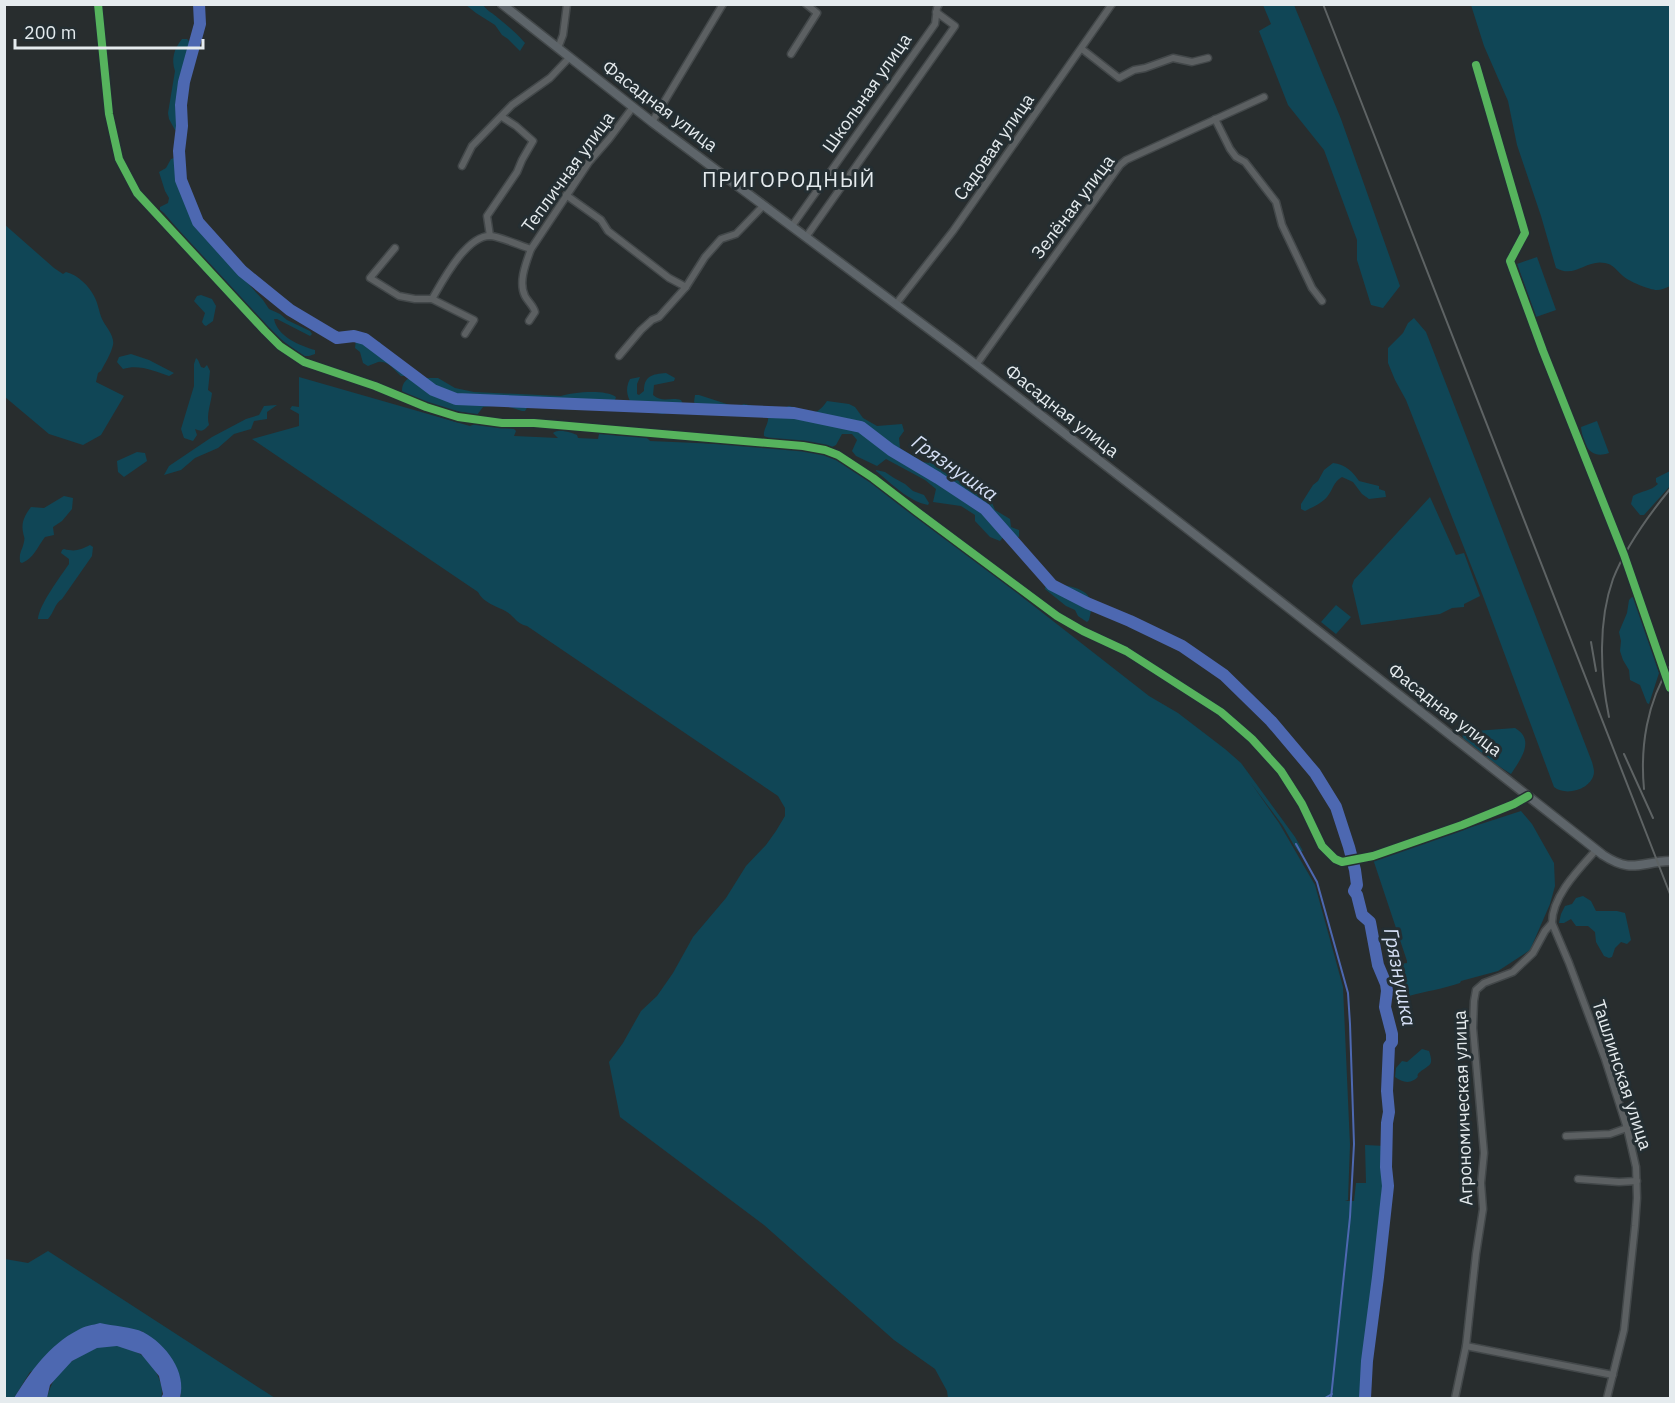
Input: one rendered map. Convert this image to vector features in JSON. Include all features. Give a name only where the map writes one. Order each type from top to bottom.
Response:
[{"type":"main road","name":"Фасадная улица","points":[[502,4],[652,122],[976,365],[1596,850],[1614,862],[1625,866],[1671,861]]},
{"type":"street","points":[[98,4],[109,114],[119,159],[137,193],[265,331],[280,346],[304,362],[458,417],[502,423],[534,423],[803,446],[838,455],[873,478],[1057,616],[1126,651],[1221,712],[1252,739],[1281,771],[1302,804],[1322,846],[1335,859],[1342,862],[1373,856],[1462,825],[1528,796]]},
{"type":"street","points":[[558,48],[563,35],[567,4]]},
{"type":"street","points":[[652,122],[723,4]]},
{"type":"street","name":"Школьная улица","points":[[792,226],[935,24],[939,4]]},
{"type":"street","name":"Садовая улица","points":[[896,304],[953,231],[1112,4]]},
{"type":"street","points":[[791,54],[818,13],[809,6]]},
{"type":"street","points":[[806,237],[955,26],[936,12]]},
{"type":"street","points":[[1082,49],[1119,78],[1134,70],[1173,58],[1192,62],[1208,58]]},
{"type":"street","points":[[462,165],[472,146],[515,102],[550,78],[569,58]]},
{"type":"street","points":[[1476,65],[1525,233],[1510,261],[1624,555],[1671,688]]},
{"type":"street","name":"Зелёная улица","points":[[976,365],[1120,165],[1126,160],[1264,97]]},
{"type":"street","name":"Тепличная улица","points":[[529,321],[535,312],[533,306],[525,298],[522,281],[531,249],[589,162],[633,107]]},
{"type":"street","points":[[490,236],[487,216],[517,172],[533,141],[502,117]]},
{"type":"street","points":[[1215,119],[1236,158],[1245,162],[1276,202],[1282,225],[1312,288],[1322,301]]},
{"type":"street","points":[[566,195],[601,220],[608,231],[669,278],[686,287]]},
{"type":"street","points":[[619,357],[641,330],[659,317],[686,287],[705,257],[721,239],[736,234],[763,206]]},
{"type":"street","points":[[432,299],[458,256],[480,239],[490,236],[531,249]]},
{"type":"street","points":[[395,248],[370,278],[399,296],[432,299],[474,320],[465,334]]},
{"type":"street","points":[[1552,923],[1557,903],[1572,876],[1596,850]]},
{"type":"street","name":"Ташлинская улица","points":[[1552,923],[1601,1050],[1634,1154],[1637,1181],[1635,1226],[1624,1330],[1607,1398]]},
{"type":"street","name":"Агрономическая улица","points":[[1455,1398],[1466,1346],[1483,1209],[1481,1183],[1484,1153],[1473,1028],[1476,990],[1485,983],[1513,972],[1520,966],[1533,953],[1552,923]]},
{"type":"street","points":[[1566,1136],[1610,1134],[1627,1128]]},
{"type":"street","points":[[1578,1179],[1637,1181]]},
{"type":"street","points":[[1466,1346],[1613,1375]]},
{"type":"shaded area","points":[[466,5],[483,5],[496,16],[525,43],[520,51],[502,35],[495,25]]},
{"type":"shaded area","points":[[1263,5],[1294,5],[1341,119],[1400,286],[1383,308],[1371,305],[1357,260],[1357,240],[1324,150],[1288,105],[1259,31],[1271,24]]},
{"type":"shaded area","points":[[1471,5],[1670,5],[1670,286],[1657,290],[1644,287],[1634,283],[1613,266],[1605,263],[1592,264],[1569,271],[1556,268],[1517,145],[1508,101],[1484,46]]},
{"type":"shaded area","points":[[182,39],[190,42],[178,85],[179,126],[175,130],[168,113],[175,71],[174,54]]},
{"type":"shaded area","points":[[174,158],[178,165],[181,186],[195,220],[211,243],[269,309],[310,331],[312,334],[310,336],[274,319],[284,335],[296,343],[315,350],[315,354],[303,356],[275,335],[228,289],[160,210],[160,207],[168,203],[169,198],[159,172],[166,168]]},
{"type":"shaded area","points":[[4,224],[54,268],[63,274],[66,272],[79,278],[86,285],[92,292],[102,319],[113,338],[111,352],[98,373],[96,382],[124,396],[101,435],[83,445],[49,434],[5,397]]},
{"type":"shaded area","points":[[1537,257],[1556,310],[1536,317],[1517,264]]},
{"type":"shaded area","points":[[197,296],[212,299],[216,306],[213,321],[206,326],[202,322],[205,313],[194,301]]},
{"type":"shaded area","points":[[1414,318],[1426,332],[1592,762],[1594,772],[1592,778],[1589,783],[1578,790],[1565,791],[1554,787],[1483,596],[1406,400],[1388,363],[1388,348]]},
{"type":"shaded area","points":[[360,336],[370,341],[380,342],[384,352],[402,361],[407,371],[405,376],[401,376],[385,362],[368,366],[363,363],[360,352],[355,348],[356,339]]},
{"type":"shaded area","points":[[131,354],[174,373],[169,376],[141,368],[123,369],[117,362],[119,357]]},
{"type":"shaded area","points":[[196,358],[201,367],[204,368],[207,365],[210,371],[208,390],[212,393],[208,413],[209,425],[203,430],[195,429],[197,435],[193,441],[184,438],[181,429],[194,386]]},
{"type":"shaded area","points":[[666,373],[675,378],[674,381],[654,385],[653,395],[660,399],[681,400],[683,404],[681,411],[662,414],[634,408],[627,387],[630,379],[640,377],[637,384],[639,395],[644,391],[647,379]]},
{"type":"shaded area","points":[[412,376],[438,378],[455,388],[474,392],[561,396],[597,392],[616,397],[614,403],[594,408],[573,410],[531,407],[522,411],[503,405],[483,407],[477,415],[424,405],[403,396],[403,384]]},
{"type":"shaded area","points":[[299,377],[470,426],[475,424],[514,429],[516,431],[514,436],[558,438],[553,433],[561,431],[577,435],[578,438],[598,439],[599,434],[638,436],[648,438],[650,441],[743,445],[819,452],[829,455],[879,487],[1005,581],[1149,696],[1178,713],[1241,763],[1303,851],[1299,852],[1295,847],[1283,826],[1251,783],[1279,823],[1315,885],[1343,987],[1350,1145],[1348,1200],[1345,1201],[1354,1201],[1356,1183],[1366,1183],[1365,1145],[1385,1146],[1376,1274],[1362,1398],[948,1398],[947,1391],[935,1369],[894,1340],[764,1225],[620,1117],[609,1062],[641,1011],[657,996],[673,973],[693,937],[726,898],[746,866],[776,831],[785,816],[785,808],[778,796],[507,612],[487,602],[478,592],[252,439],[299,426],[299,414],[290,409],[292,406],[299,407]]},
{"type":"shaded area","points":[[695,395],[736,407],[744,404],[769,409],[772,406],[780,409],[789,406],[794,412],[804,414],[817,411],[827,401],[849,404],[855,407],[863,418],[877,426],[902,424],[904,431],[899,438],[900,448],[923,462],[929,463],[936,454],[941,456],[944,468],[952,468],[955,479],[963,483],[976,480],[975,488],[980,490],[986,488],[995,510],[1010,519],[1011,527],[1019,530],[1019,537],[1005,535],[1000,541],[990,537],[975,521],[975,515],[961,506],[933,502],[936,489],[925,480],[886,459],[877,466],[856,456],[852,451],[857,440],[852,434],[842,434],[836,445],[830,448],[802,442],[773,440],[764,436],[768,417],[709,413],[702,404],[697,406],[694,402]]},
{"type":"shaded area","points":[[277,405],[267,412],[267,419],[254,421],[251,429],[234,434],[218,448],[195,458],[181,470],[164,475],[169,466],[212,437],[246,419],[259,415],[264,406]]},
{"type":"shaded area","points":[[1597,421],[1609,453],[1602,455],[1592,452],[1585,445],[1581,427]]},
{"type":"shaded area","points":[[137,452],[145,453],[147,461],[124,477],[118,472],[117,461]]},
{"type":"shaded area","points":[[1333,463],[1348,469],[1359,481],[1379,486],[1379,489],[1385,491],[1386,497],[1369,499],[1353,482],[1342,477],[1323,501],[1305,511],[1301,509],[1301,504],[1313,485],[1324,470]]},
{"type":"shaded area","points":[[876,470],[885,472],[913,491],[924,495],[928,505],[907,496]]},
{"type":"shaded area","points":[[1670,471],[1670,486],[1644,515],[1640,515],[1631,504],[1633,496],[1658,484],[1656,478]]},
{"type":"shaded area","points":[[64,496],[73,498],[72,509],[62,521],[53,527],[54,535],[45,537],[29,559],[20,562],[24,539],[23,522],[31,507],[44,508]]},
{"type":"shaded area","points":[[1430,497],[1456,555],[1464,553],[1480,596],[1464,604],[1464,607],[1452,608],[1440,614],[1361,625],[1352,586],[1354,580]]},
{"type":"shaded area","points":[[90,545],[93,547],[92,556],[57,603],[50,617],[38,619],[46,599],[69,564],[69,559],[61,553],[62,550],[77,550]]},
{"type":"shaded area","points":[[1046,583],[1072,587],[1084,592],[1092,603],[1089,620],[1087,622],[1078,616],[1075,610],[1066,606],[1045,589]]},
{"type":"shaded area","points":[[1632,597],[1638,602],[1659,673],[1649,704],[1640,685],[1630,680],[1629,670],[1620,651],[1619,632]]},
{"type":"shaded area","points":[[1336,605],[1351,617],[1336,634],[1321,622]]},
{"type":"shaded area","points":[[1515,728],[1521,733],[1525,744],[1522,756],[1511,774],[1463,738],[1462,732]]},
{"type":"shaded area","points":[[1521,811],[1532,824],[1554,863],[1555,886],[1550,904],[1530,950],[1498,971],[1409,996],[1409,993],[1405,993],[1398,982],[1397,976],[1401,964],[1407,961],[1373,859]]},
{"type":"shaded area","points":[[1583,896],[1591,901],[1596,911],[1625,913],[1631,940],[1627,944],[1621,942],[1615,948],[1612,957],[1604,956],[1596,942],[1595,932],[1588,926],[1576,926],[1571,919],[1559,923],[1565,906]]},
{"type":"shaded area","points":[[1422,1049],[1429,1051],[1431,1062],[1429,1066],[1411,1081],[1402,1081],[1395,1077],[1396,1068],[1402,1061],[1407,1062]]},
{"type":"shaded area","points":[[48,1251],[275,1398],[180,1398],[181,1394],[142,1331],[30,1372],[14,1398],[5,1398],[5,1259],[28,1263]]},
{"type":"shaded area","points":[[108,1342],[145,1357],[160,1380],[161,1398],[47,1398],[56,1377],[70,1362]]},
{"type":"water","points":[[100,1323],[139,1330],[167,1351],[180,1378],[180,1398],[161,1398],[163,1394],[159,1376],[141,1354],[117,1346],[97,1348],[72,1361],[50,1385],[47,1398],[14,1398],[34,1369],[58,1343],[80,1329]]},
{"type":"waterway","name":"Грязнушка","points":[[199,4],[200,24],[184,82],[181,105],[182,126],[179,151],[181,180],[198,222],[242,271],[290,310],[337,338],[354,336],[365,339],[433,390],[456,399],[794,413],[861,427],[891,450],[985,509],[1052,585],[1182,646],[1224,675],[1271,721],[1315,773],[1336,807],[1349,847],[1357,885],[1354,891],[1362,915],[1370,922],[1378,965],[1386,984],[1385,1007],[1392,1034],[1392,1042],[1389,1046],[1387,1091],[1388,1186],[1367,1361],[1365,1398]]},
{"type":"waterway","points":[[1296,844],[1317,882],[1348,993],[1350,1024],[1354,1144],[1350,1217],[1331,1398]]},
{"type":"waterway","points":[[1325,1398],[1332,1394]]},
{"type":"railway","points":[[1323,4],[1670,894]]},
{"type":"railway","points":[[1609,717],[1602,666],[1603,630],[1608,595],[1618,567],[1631,543],[1670,489]]},
{"type":"railway","points":[[1591,642],[1596,671]]},
{"type":"railway","points":[[1644,789],[1643,757],[1647,725],[1656,694],[1670,666]]},
{"type":"railway","points":[[1624,754],[1653,818]]},
{"type":"cycle path","points":[[98,4],[109,114],[119,159],[137,193],[265,331],[280,346],[304,362],[458,417],[502,423],[534,423],[803,446],[838,455],[873,478],[1057,616],[1126,651],[1221,712],[1252,739],[1281,771],[1302,804],[1322,846],[1335,859],[1342,862],[1373,856],[1462,825],[1528,796]]},
{"type":"cycle path","points":[[1476,65],[1525,233],[1510,261],[1624,555],[1670,688]]},
{"type":"district","name":"ПРИГОРОДНЫЙ","points":[[789,180]]}]
